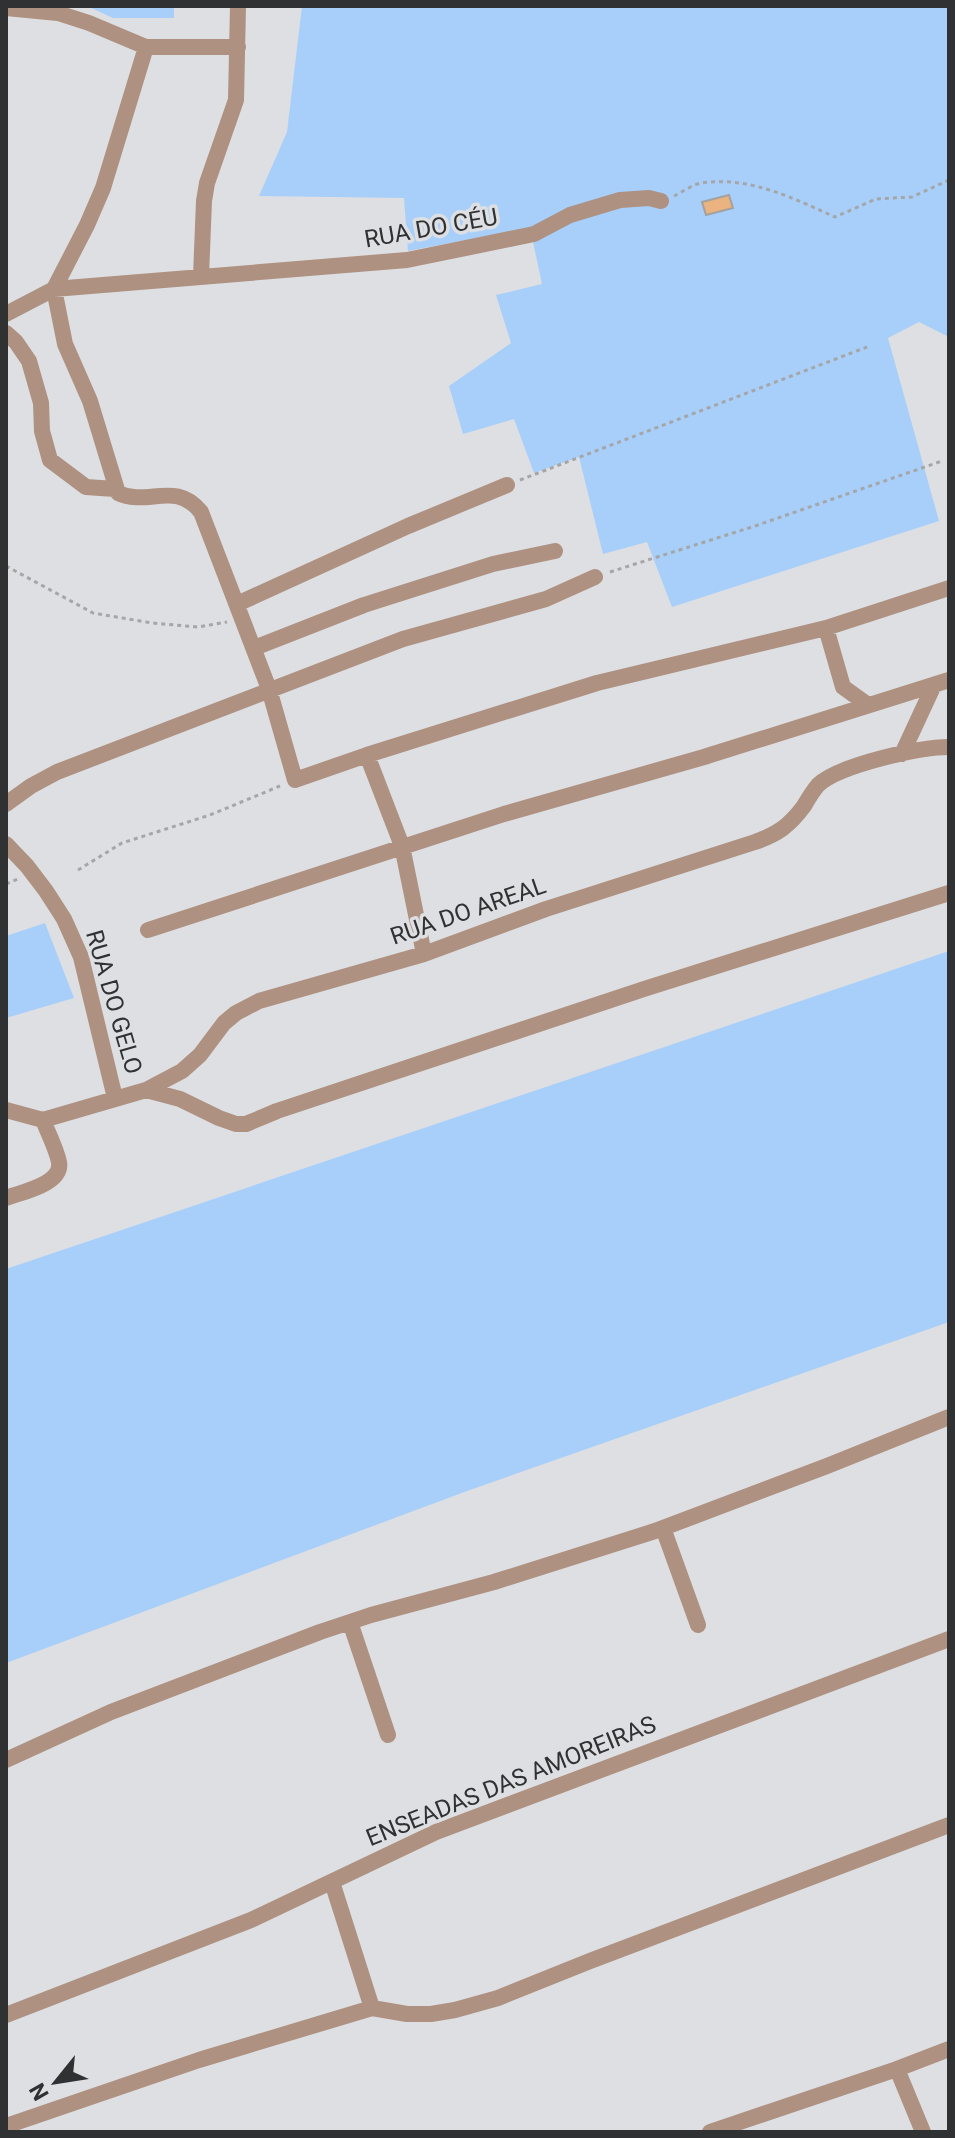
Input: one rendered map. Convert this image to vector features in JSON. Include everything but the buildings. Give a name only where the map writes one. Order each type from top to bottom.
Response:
[{"type":"street","points":[[201,276],[207,183],[236,100],[238,6]]},
{"type":"street","points":[[6,8],[58,13],[146,47],[238,47]]},
{"type":"street","points":[[122,493],[90,401],[65,344],[54,289],[103,188],[146,47]]},
{"type":"street","name":"RUA DO CÉU","points":[[6,314],[54,289],[407,260],[534,234],[570,215],[620,200],[649,198],[661,201]]},
{"type":"street","points":[[6,333],[29,361],[41,403],[42,431],[50,460],[86,487],[122,493],[174,495],[194,504],[206,524],[254,648],[295,780],[597,683],[826,628],[949,588]]},
{"type":"street","points":[[240,611],[408,526],[507,485]]},
{"type":"street","points":[[254,648],[364,605],[493,564],[555,551]]},
{"type":"street","points":[[6,804],[57,772],[269,689],[403,639],[546,599],[595,577]]},
{"type":"street","points":[[826,628],[843,687],[868,705]]},
{"type":"street","points":[[148,930],[504,814],[704,757],[941,683]]},
{"type":"street","points":[[902,754],[941,683]]},
{"type":"street","name":"RUA DO AREAL","points":[[43,1120],[146,1090],[182,1071],[208,1046],[224,1023],[259,1001],[424,954],[546,909],[776,834],[789,824],[819,784],[849,769],[922,748],[949,747]]},
{"type":"street","points":[[367,755],[402,846],[424,954]]},
{"type":"street","name":"RUA DO GELO","points":[[6,844],[52,900],[81,957],[115,1098]]},
{"type":"street","points":[[146,1090],[180,1099],[228,1122],[246,1124],[615,999],[949,893]]},
{"type":"street","points":[[6,1110],[43,1120],[59,1163],[58,1173],[51,1181],[6,1198]]},
{"type":"street","points":[[6,1760],[111,1712],[320,1632],[508,1578],[663,1528],[949,1417]]},
{"type":"street","points":[[663,1528],[698,1625]]},
{"type":"street","points":[[350,1622],[388,1735]]},
{"type":"street","name":"ENSEADAS DAS AMOREIRAS","points":[[6,2015],[251,1920],[436,1832],[949,1639]]},
{"type":"street","points":[[6,2126],[199,2060],[372,2008],[407,2014],[431,2014],[498,1998],[949,1825]]},
{"type":"street","points":[[332,1882],[372,2008]]},
{"type":"street","points":[[710,2132],[949,2049]]},
{"type":"street","points":[[897,2069],[923,2132]]},
{"type":"path","points":[[661,201],[700,183],[748,183],[835,217],[876,199],[912,197],[949,180]]},
{"type":"path","points":[[507,485],[867,347]]},
{"type":"path","points":[[595,577],[942,461]]},
{"type":"path","points":[[6,566],[93,613],[198,627],[240,611]]},
{"type":"path","points":[[78,870],[122,843],[210,815],[295,780]]},
{"type":"shaded area","points":[[87,6],[174,6],[174,18],[113,18]]},
{"type":"shaded area","points":[[302,6],[949,6],[949,337],[919,322],[888,338],[939,521],[672,607],[647,542],[603,554],[579,457],[534,473],[514,419],[463,434],[449,386],[511,343],[496,295],[542,284],[530,228],[408,251],[404,198],[259,196],[287,132]]},
{"type":"shaded area","points":[[45,923],[74,998],[6,1018],[6,936]]},
{"type":"shaded area","points":[[949,951],[949,1322],[467,1491],[6,1663],[6,1269]]}]
